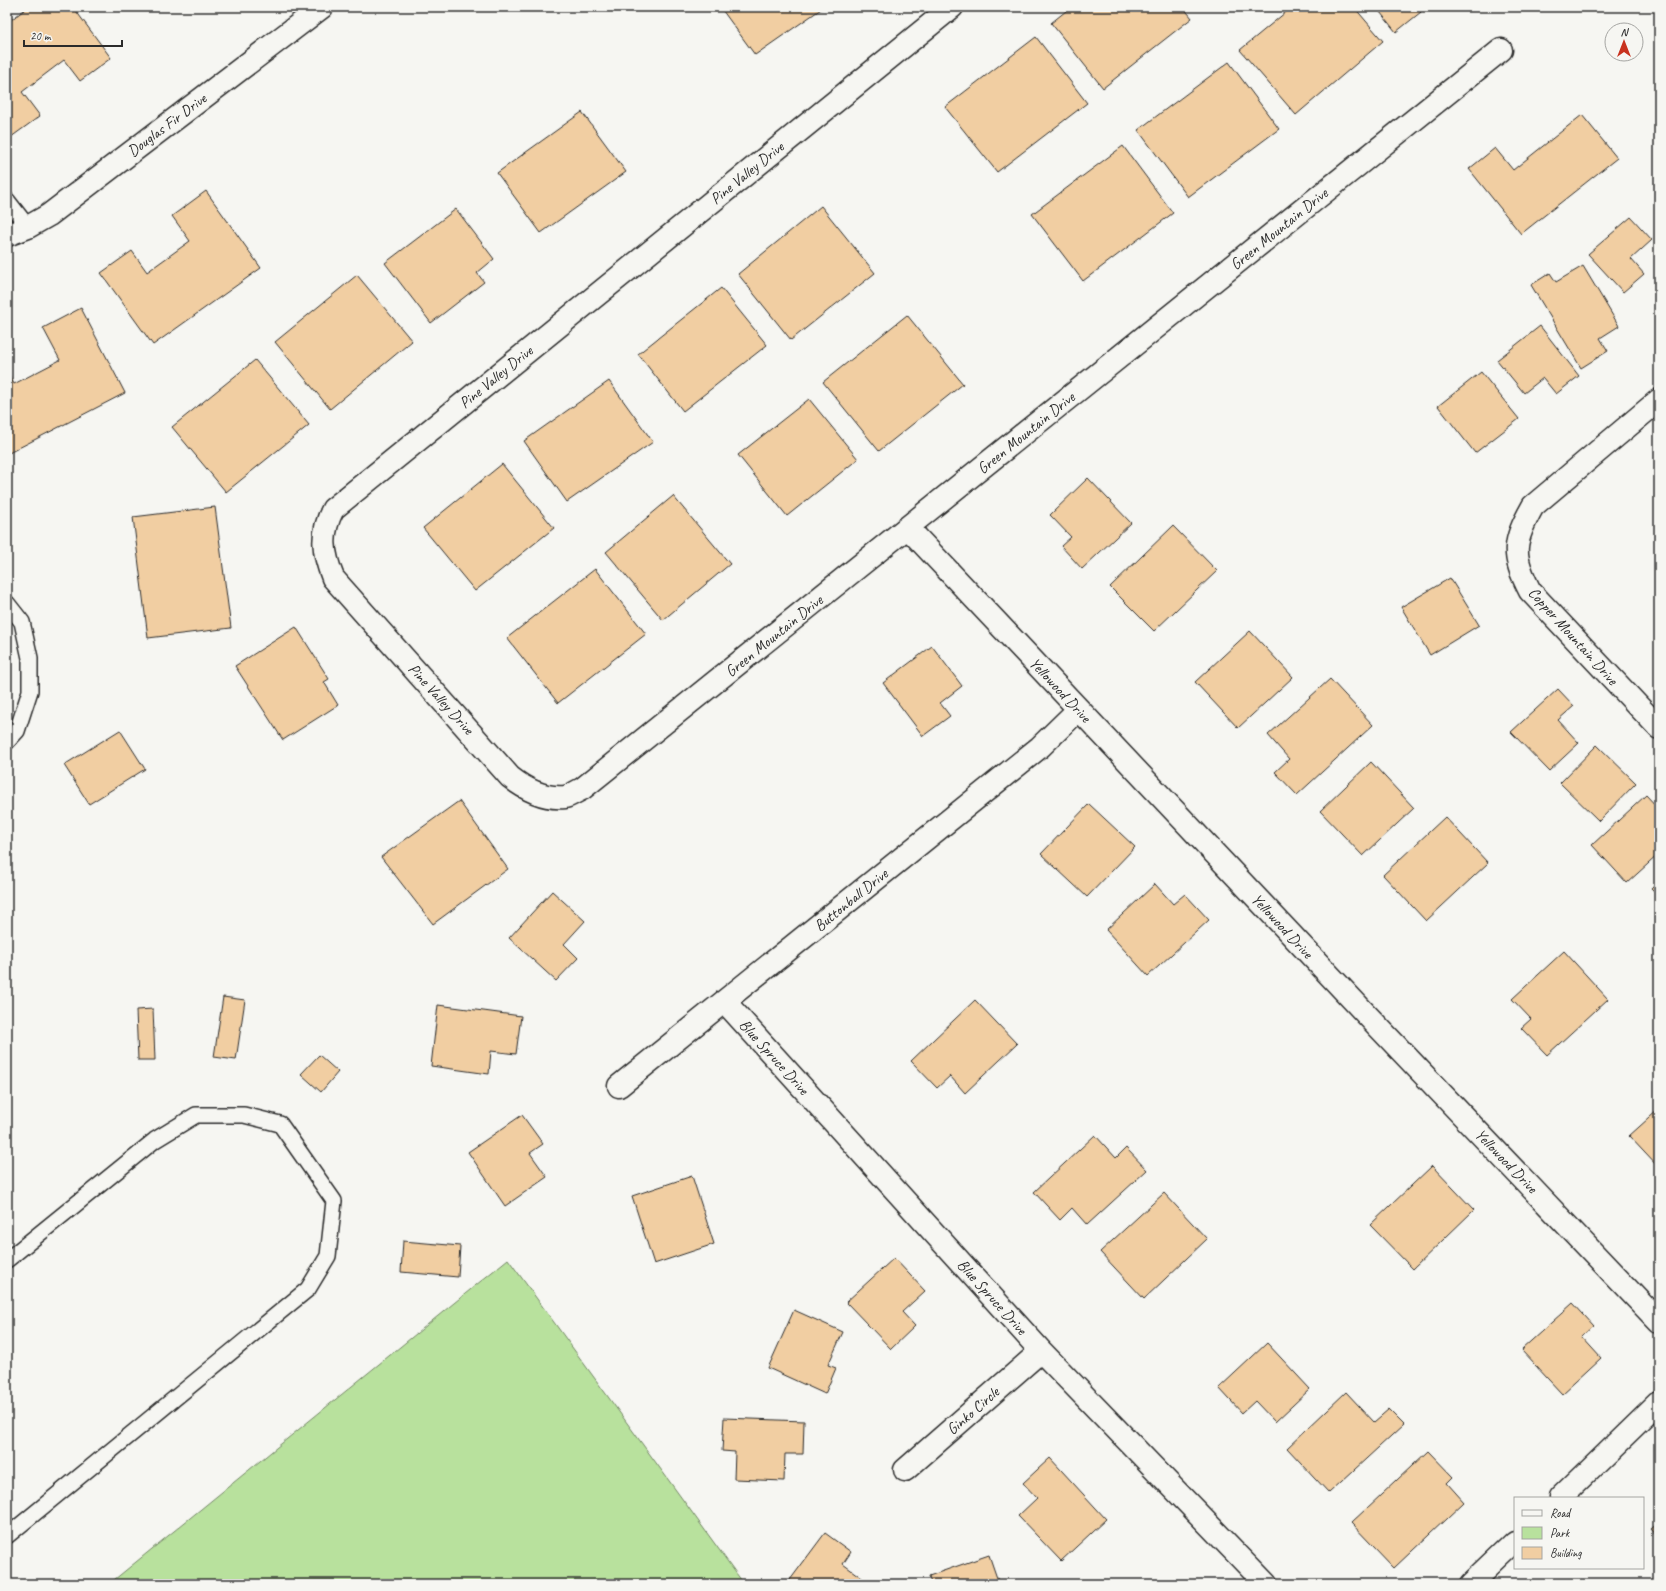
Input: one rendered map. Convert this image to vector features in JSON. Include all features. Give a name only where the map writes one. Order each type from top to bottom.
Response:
[{"type":"street","name":"Douglas Fir Drive","points":[[7,235],[28,227],[49,215],[322,7]]},
{"type":"street","name":"Pine Valley Drive","points":[[544,795],[525,788],[510,777],[333,578],[326,560],[324,541],[326,523],[333,509],[952,7]]},
{"type":"street","name":"Green Mountain Drive","points":[[544,795],[566,797],[582,789],[1500,50]]},
{"type":"street","name":"Copper Mountain Drive","points":[[1659,400],[1533,506],[1521,527],[1516,550],[1520,571],[1530,592],[1659,728]]},
{"type":"street","name":"Yellowood Drive","points":[[908,528],[1078,710],[1659,1322]]},
{"type":"street","name":"Buttonball Drive","points":[[619,1086],[1040,747],[1078,710]]},
{"type":"street","name":"Blue Spruce Drive","points":[[725,1002],[1041,1351],[1266,1584]]},
{"type":"street","name":"Ginko Circle","points":[[905,1470],[1041,1351]]},
{"type":"street","points":[[1561,1497],[1659,1402]]},
{"type":"street","points":[[1470,1584],[1514,1542]]},
{"type":"lane","points":[[7,200],[28,227]]},
{"type":"lane","points":[[7,603],[22,622],[30,658],[30,691],[18,731],[7,742]]},
{"type":"lane","points":[[7,1260],[155,1140],[196,1115],[244,1115],[280,1124],[334,1201],[328,1256],[308,1289],[7,1536]]},
{"type":"green space","points":[[508,1259],[744,1584],[109,1584]]},
{"type":"building","points":[[28,7],[73,7],[111,58],[80,81],[64,60],[22,92],[40,116],[7,140],[7,23]]},
{"type":"building","points":[[720,7],[824,7],[755,55]]},
{"type":"building","points":[[1071,7],[1183,7],[1192,18],[1103,88],[1051,23]]},
{"type":"building","points":[[1292,7],[1354,7],[1383,41],[1296,115],[1240,50]]},
{"type":"building","points":[[1376,7],[1416,7],[1421,12],[1396,32]]},
{"type":"building","points":[[1036,37],[1087,103],[997,172],[945,107]]},
{"type":"building","points":[[1229,62],[1279,129],[1188,197],[1138,130]]},
{"type":"building","points":[[582,112],[626,172],[541,233],[497,173]]},
{"type":"building","points":[[1582,115],[1617,158],[1521,234],[1469,169],[1495,148],[1513,170]]},
{"type":"building","points":[[1123,146],[1173,213],[1083,281],[1032,214]]},
{"type":"building","points":[[206,191],[261,268],[153,345],[101,273],[132,251],[147,272],[190,241],[172,216]]},
{"type":"building","points":[[821,206],[875,273],[791,340],[738,274]]},
{"type":"building","points":[[456,209],[494,259],[477,273],[484,282],[431,323],[385,263]]},
{"type":"building","points":[[1631,217],[1652,240],[1631,259],[1644,274],[1623,292],[1588,254]]},
{"type":"building","points":[[1583,266],[1619,326],[1600,338],[1608,351],[1581,368],[1531,285],[1550,273],[1556,282]]},
{"type":"building","points":[[357,275],[412,341],[330,409],[275,342]]},
{"type":"building","points":[[721,288],[767,345],[683,411],[638,354]]},
{"type":"building","points":[[81,308],[125,393],[7,454],[7,371],[14,384],[60,360],[43,328]]},
{"type":"building","points":[[907,315],[963,384],[879,451],[823,382]]},
{"type":"building","points":[[1540,326],[1579,376],[1556,394],[1543,378],[1524,393],[1497,360]]},
{"type":"building","points":[[255,360],[309,425],[226,492],[172,427]]},
{"type":"building","points":[[1481,372],[1519,419],[1475,453],[1438,406]]},
{"type":"building","points":[[609,381],[653,442],[567,502],[524,441]]},
{"type":"building","points":[[809,399],[858,459],[787,516],[738,455]]},
{"type":"building","points":[[502,464],[554,528],[475,591],[423,528]]},
{"type":"building","points":[[1088,478],[1131,523],[1082,569],[1061,546],[1071,537],[1050,515]]},
{"type":"building","points":[[673,496],[730,564],[663,620],[606,552]]},
{"type":"building","points":[[215,507],[231,628],[148,638],[133,517]]},
{"type":"building","points":[[1173,526],[1217,571],[1154,631],[1110,587]]},
{"type":"building","points":[[595,569],[646,634],[558,703],[507,638]]},
{"type":"building","points":[[1450,578],[1479,625],[1430,655],[1401,607]]},
{"type":"building","points":[[296,627],[329,679],[324,682],[338,705],[283,740],[235,666]]},
{"type":"building","points":[[1250,631],[1293,677],[1238,728],[1195,682]]},
{"type":"building","points":[[932,646],[962,686],[940,703],[950,716],[923,736],[883,683]]},
{"type":"building","points":[[1330,679],[1373,725],[1297,795],[1275,772],[1289,759],[1268,735]]},
{"type":"building","points":[[1558,689],[1574,706],[1558,720],[1579,743],[1549,771],[1511,732]]},
{"type":"building","points":[[120,730],[145,769],[89,804],[64,765]]},
{"type":"building","points":[[1597,745],[1636,783],[1599,821],[1560,783]]},
{"type":"building","points":[[1371,762],[1414,808],[1363,856],[1320,811]]},
{"type":"building","points":[[1646,795],[1659,809],[1659,854],[1627,883],[1592,845]]},
{"type":"building","points":[[459,801],[508,869],[433,924],[381,857]]},
{"type":"building","points":[[1089,804],[1135,847],[1087,897],[1041,854]]},
{"type":"building","points":[[1445,817],[1488,863],[1426,921],[1383,875]]},
{"type":"building","points":[[1659,881],[1659,897],[1651,889]]},
{"type":"building","points":[[1155,884],[1173,904],[1185,894],[1209,920],[1148,976],[1106,930]]},
{"type":"building","points":[[552,891],[585,921],[564,944],[578,958],[556,981],[509,938]]},
{"type":"building","points":[[1564,951],[1608,999],[1547,1055],[1521,1028],[1531,1019],[1512,999]]},
{"type":"building","points":[[223,997],[245,1000],[236,1060],[214,1057]]},
{"type":"building","points":[[975,1000],[1017,1044],[965,1093],[950,1076],[937,1088],[911,1061]]},
{"type":"building","points":[[438,1005],[521,1016],[516,1054],[491,1051],[489,1074],[431,1066]]},
{"type":"building","points":[[153,1009],[155,1060],[138,1060],[136,1010]]},
{"type":"building","points":[[319,1055],[338,1072],[321,1092],[301,1074]]},
{"type":"building","points":[[1659,1109],[1659,1168],[1629,1136]]},
{"type":"building","points":[[522,1115],[543,1144],[530,1153],[547,1177],[505,1206],[468,1152]]},
{"type":"building","points":[[1095,1135],[1116,1158],[1126,1148],[1147,1170],[1087,1225],[1072,1208],[1060,1220],[1034,1192]]},
{"type":"building","points":[[1432,1166],[1474,1210],[1413,1269],[1370,1225]]},
{"type":"building","points":[[692,1176],[714,1244],[654,1264],[632,1196]]},
{"type":"building","points":[[1164,1193],[1207,1239],[1144,1299],[1100,1252]]},
{"type":"building","points":[[403,1241],[460,1246],[458,1277],[401,1272]]},
{"type":"building","points":[[894,1258],[925,1291],[902,1312],[915,1326],[891,1349],[846,1302]]},
{"type":"building","points":[[1573,1303],[1593,1325],[1581,1336],[1601,1358],[1562,1394],[1521,1350]]},
{"type":"building","points":[[794,1310],[843,1332],[828,1365],[836,1368],[825,1394],[768,1368]]},
{"type":"building","points":[[1267,1343],[1310,1389],[1275,1422],[1255,1401],[1242,1413],[1219,1388]]},
{"type":"building","points":[[1346,1392],[1374,1422],[1389,1409],[1404,1424],[1329,1493],[1287,1448]]},
{"type":"building","points":[[724,1418],[804,1421],[803,1454],[785,1454],[784,1481],[734,1479],[735,1452],[722,1451]]},
{"type":"building","points":[[1428,1451],[1453,1477],[1447,1483],[1464,1502],[1394,1568],[1351,1523]]},
{"type":"building","points":[[1050,1458],[1106,1519],[1061,1561],[1018,1516],[1037,1498],[1023,1483]]},
{"type":"building","points":[[1659,1522],[1659,1536],[1652,1528]]},
{"type":"building","points":[[825,1533],[851,1552],[843,1564],[866,1581],[864,1584],[787,1584]]},
{"type":"building","points":[[989,1555],[999,1584],[931,1584],[929,1576]]}]
